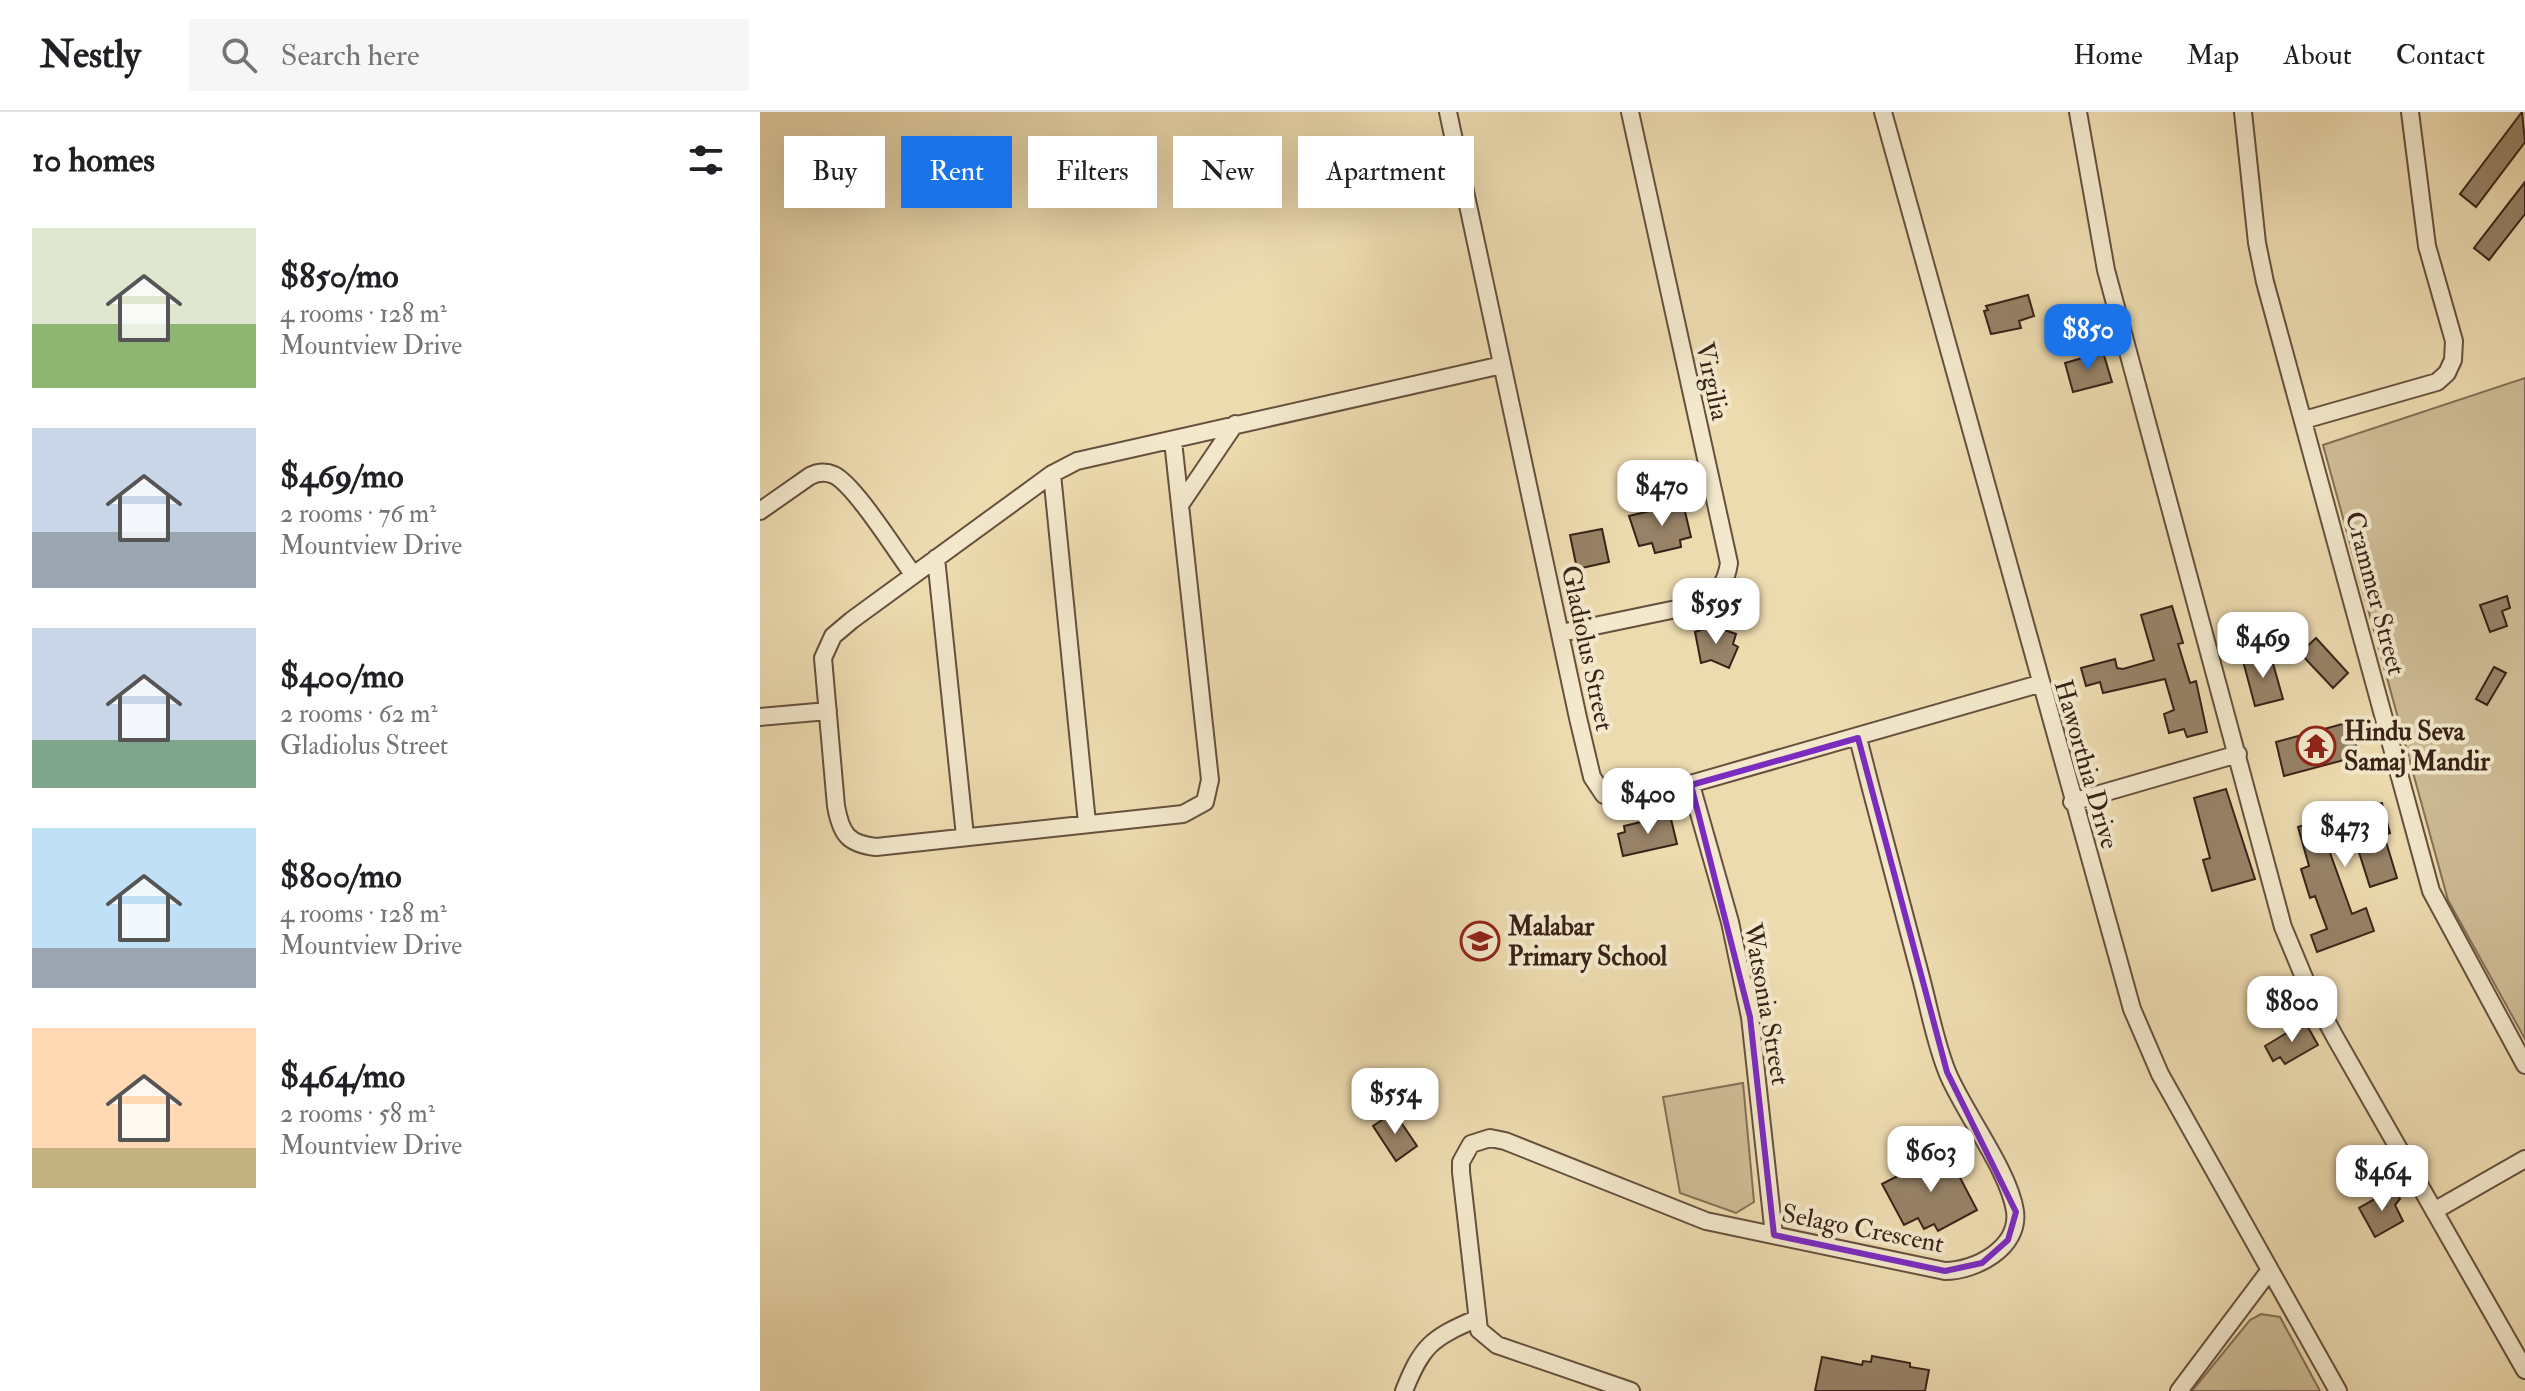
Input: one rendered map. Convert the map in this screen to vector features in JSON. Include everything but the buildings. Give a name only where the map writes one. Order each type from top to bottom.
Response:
[{"type":"street","name":"Gladiolus Street","points":[[1448,112],[1592,777],[1604,795],[1631,801],[2039,684]]},
{"type":"street","name":"Virgilia","points":[[1561,633],[1700,604],[1719,590],[1729,563],[1630,112]]},
{"type":"street","name":"Haworthia Drive","points":[[1883,112],[2072,802],[2116,958],[2145,1042],[2338,1391]]},
{"type":"street","points":[[2078,112],[2106,270],[2283,927],[2308,987],[2525,1370]]},
{"type":"street","name":"Crammer Street","points":[[2243,112],[2260,259],[2431,891],[2525,1065]]},
{"type":"street","points":[[2304,420],[2437,382],[2447,373],[2453,360],[2448,313],[2422,217],[2410,112]]},
{"type":"street","points":[[1173,441],[1210,780],[1208,796],[1189,813],[876,847],[856,845],[847,839],[840,828],[836,806],[823,658],[827,645],[852,620],[913,574],[1052,474],[1103,453],[1173,441],[1235,424],[1502,365]]},
{"type":"street","points":[[1180,505],[1235,424]]},
{"type":"street","points":[[760,511],[817,472],[833,475],[850,489],[913,574]]},
{"type":"street","points":[[1052,474],[1087,823]]},
{"type":"street","points":[[936,558],[965,836]]},
{"type":"street","points":[[760,717],[828,711]]},
{"type":"street","name":"Selago Crescent","points":[[1477,1324],[1461,1162],[1471,1144],[1481,1139],[1505,1141],[1706,1221],[1945,1271],[1961,1271],[1982,1263],[2008,1240],[2016,1212],[2006,1184],[1947,1072],[1858,738]]},
{"type":"street","points":[[2072,802],[2238,754]]},
{"type":"street","name":"Watsonia Street","points":[[1691,785],[1730,922],[1750,1017],[1774,1235]]},
{"type":"street","points":[[2434,1211],[2525,1159]]},
{"type":"street","points":[[2179,1391],[2270,1270]]},
{"type":"street","points":[[1404,1391],[1427,1345],[1441,1334],[1477,1324],[1497,1345],[1631,1391]]},
{"type":"highlighted area","points":[[1858,738],[1947,1072],[2016,1212],[2008,1240],[1982,1263],[1945,1271],[1774,1235],[1750,1017],[1691,785]]},
{"type":"shaded area","points":[[2525,378],[2525,1039],[2448,900],[2323,445]]},
{"type":"shaded area","points":[[1743,1083],[1754,1202],[1736,1213],[1680,1193],[1663,1097]]},
{"type":"shaded area","points":[[2261,1314],[2280,1317],[2320,1391],[2192,1391],[2250,1320]]},
{"type":"place","name":"Hindu Seva Samaj Mandir","points":[[2316,746]]},
{"type":"place","name":"Malabar Primary School","points":[[1480,941]]}]
